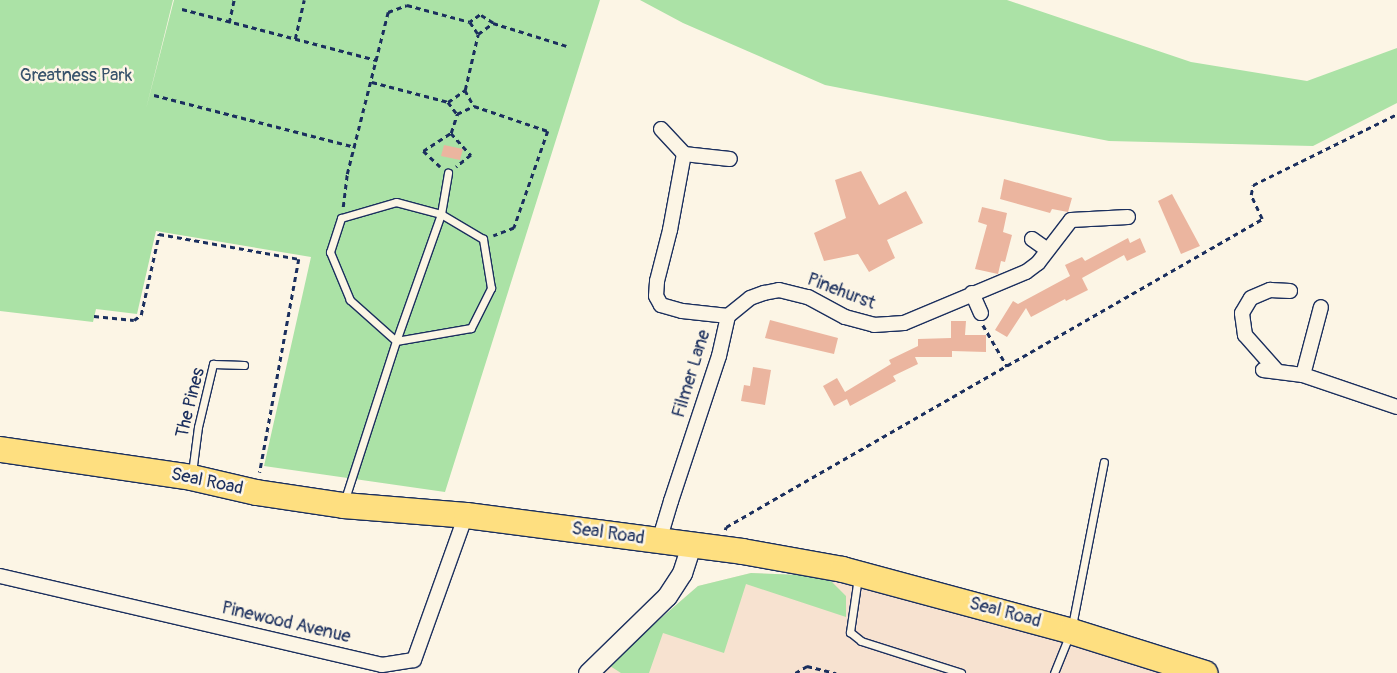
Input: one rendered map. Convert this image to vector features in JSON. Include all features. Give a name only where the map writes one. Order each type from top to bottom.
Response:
[{"type":"highway","name":"Seal Road","points":[[0,449],[191,477],[256,492],[344,505],[466,514],[691,546],[742,551],[858,574],[1071,631],[1205,673]]},
{"type":"main road","points":[[593,671],[667,596],[682,573],[691,546]]},
{"type":"street","points":[[661,129],[684,154],[730,160]]},
{"type":"street","name":"Filmer Lane","points":[[659,541],[670,500],[720,356],[728,316],[682,311],[661,306],[656,296],[657,282],[670,230],[684,154]]},
{"type":"street","name":"Pinehurst","points":[[728,316],[750,298],[764,292],[779,290],[808,297],[845,316],[874,326],[904,323],[1026,272],[1038,263],[1071,220],[1128,217]]},
{"type":"street","points":[[1032,239],[1048,250]]},
{"type":"street","points":[[1290,291],[1270,290],[1251,298],[1242,313],[1245,335],[1270,370],[1303,375],[1397,408]]},
{"type":"street","points":[[972,293],[981,313]]},
{"type":"street","points":[[1303,375],[1321,307]]},
{"type":"street","name":"Pinewood Avenue","points":[[0,576],[382,664],[414,660],[466,514]]},
{"type":"lane","points":[[344,505],[396,341],[441,214],[448,173]]},
{"type":"lane","points":[[396,202],[441,214],[483,240],[491,288],[471,328],[396,341],[350,300],[330,252],[342,218],[396,202]]},
{"type":"lane","name":"The Pines","points":[[191,477],[198,427],[213,364],[244,365]]},
{"type":"lane","points":[[1054,673],[1071,631],[1104,462]]},
{"type":"lane","points":[[858,574],[850,632],[862,641],[961,673]]},
{"type":"path","points":[[229,23],[234,0]]},
{"type":"path","points":[[295,39],[304,0]]},
{"type":"path","points":[[342,218],[347,174],[372,82],[388,12],[407,5],[470,22],[478,34]]},
{"type":"path","points":[[182,9],[229,23],[377,60]]},
{"type":"path","points":[[470,22],[480,15],[493,23],[568,46]]},
{"type":"path","points":[[448,102],[465,90],[478,34],[493,23]]},
{"type":"path","points":[[372,82],[448,102],[457,114]]},
{"type":"path","points":[[465,90],[474,106],[548,131],[514,228],[483,240]]},
{"type":"path","points":[[154,95],[355,147]]},
{"type":"path","points":[[451,133],[471,156],[448,173],[423,151],[451,133],[457,114],[474,106]]},
{"type":"path","points":[[719,549],[726,527],[1262,219],[1251,195],[1252,185],[1397,114]]},
{"type":"path","points":[[94,316],[134,320],[141,315],[158,234],[299,259],[256,492]]},
{"type":"path","points":[[981,313],[978,318],[1007,366]]},
{"type":"path","points":[[795,673],[807,666],[836,673]]},
{"type":"shaded area","points":[[751,573],[801,575],[845,584],[1066,643],[1164,673],[603,673],[653,625],[698,586]]},
{"type":"green space","name":"Greatness Park","points":[[0,0],[173,0],[146,109],[174,0],[600,0],[445,492],[264,466],[311,257],[156,231],[137,314],[96,309],[93,322],[0,311]]},
{"type":"green space","points":[[640,0],[1007,0],[1191,62],[1307,81],[1397,48],[1397,103],[1313,146],[1109,141],[825,85],[683,23]]},
{"type":"green space","points":[[751,573],[801,575],[831,581],[846,596],[846,617],[746,584],[724,653],[663,633],[649,673],[621,673],[610,666],[698,586]]},
{"type":"building","points":[[444,145],[463,149],[460,160],[441,156]]},
{"type":"building","points":[[861,171],[879,205],[906,191],[923,223],[887,240],[895,258],[869,272],[858,254],[824,261],[814,233],[846,218],[835,180]]},
{"type":"building","points":[[1004,179],[1072,198],[1068,212],[1052,209],[1050,213],[1000,199]]},
{"type":"building","points":[[1172,194],[1200,246],[1181,254],[1158,201]]},
{"type":"building","points":[[982,207],[1007,213],[1003,232],[1012,235],[1005,262],[1001,261],[998,274],[975,269],[987,225],[978,222]]},
{"type":"building","points":[[1128,238],[1130,243],[1140,238],[1146,252],[1127,261],[1124,255],[1082,278],[1088,290],[1066,301],[1065,299],[1031,317],[1026,308],[1007,337],[995,330],[1013,301],[1018,304],[1070,276],[1065,265],[1082,257],[1085,261]]},
{"type":"building","points":[[770,320],[838,338],[834,354],[765,338]]},
{"type":"building","points":[[951,321],[966,321],[965,335],[986,335],[986,352],[952,351],[952,357],[915,357],[918,364],[893,376],[896,381],[850,406],[847,399],[834,406],[823,386],[837,378],[845,392],[891,364],[889,360],[918,346],[918,339],[951,338]]},
{"type":"building","points":[[753,367],[771,370],[765,405],[741,401],[744,385],[750,386]]}]
